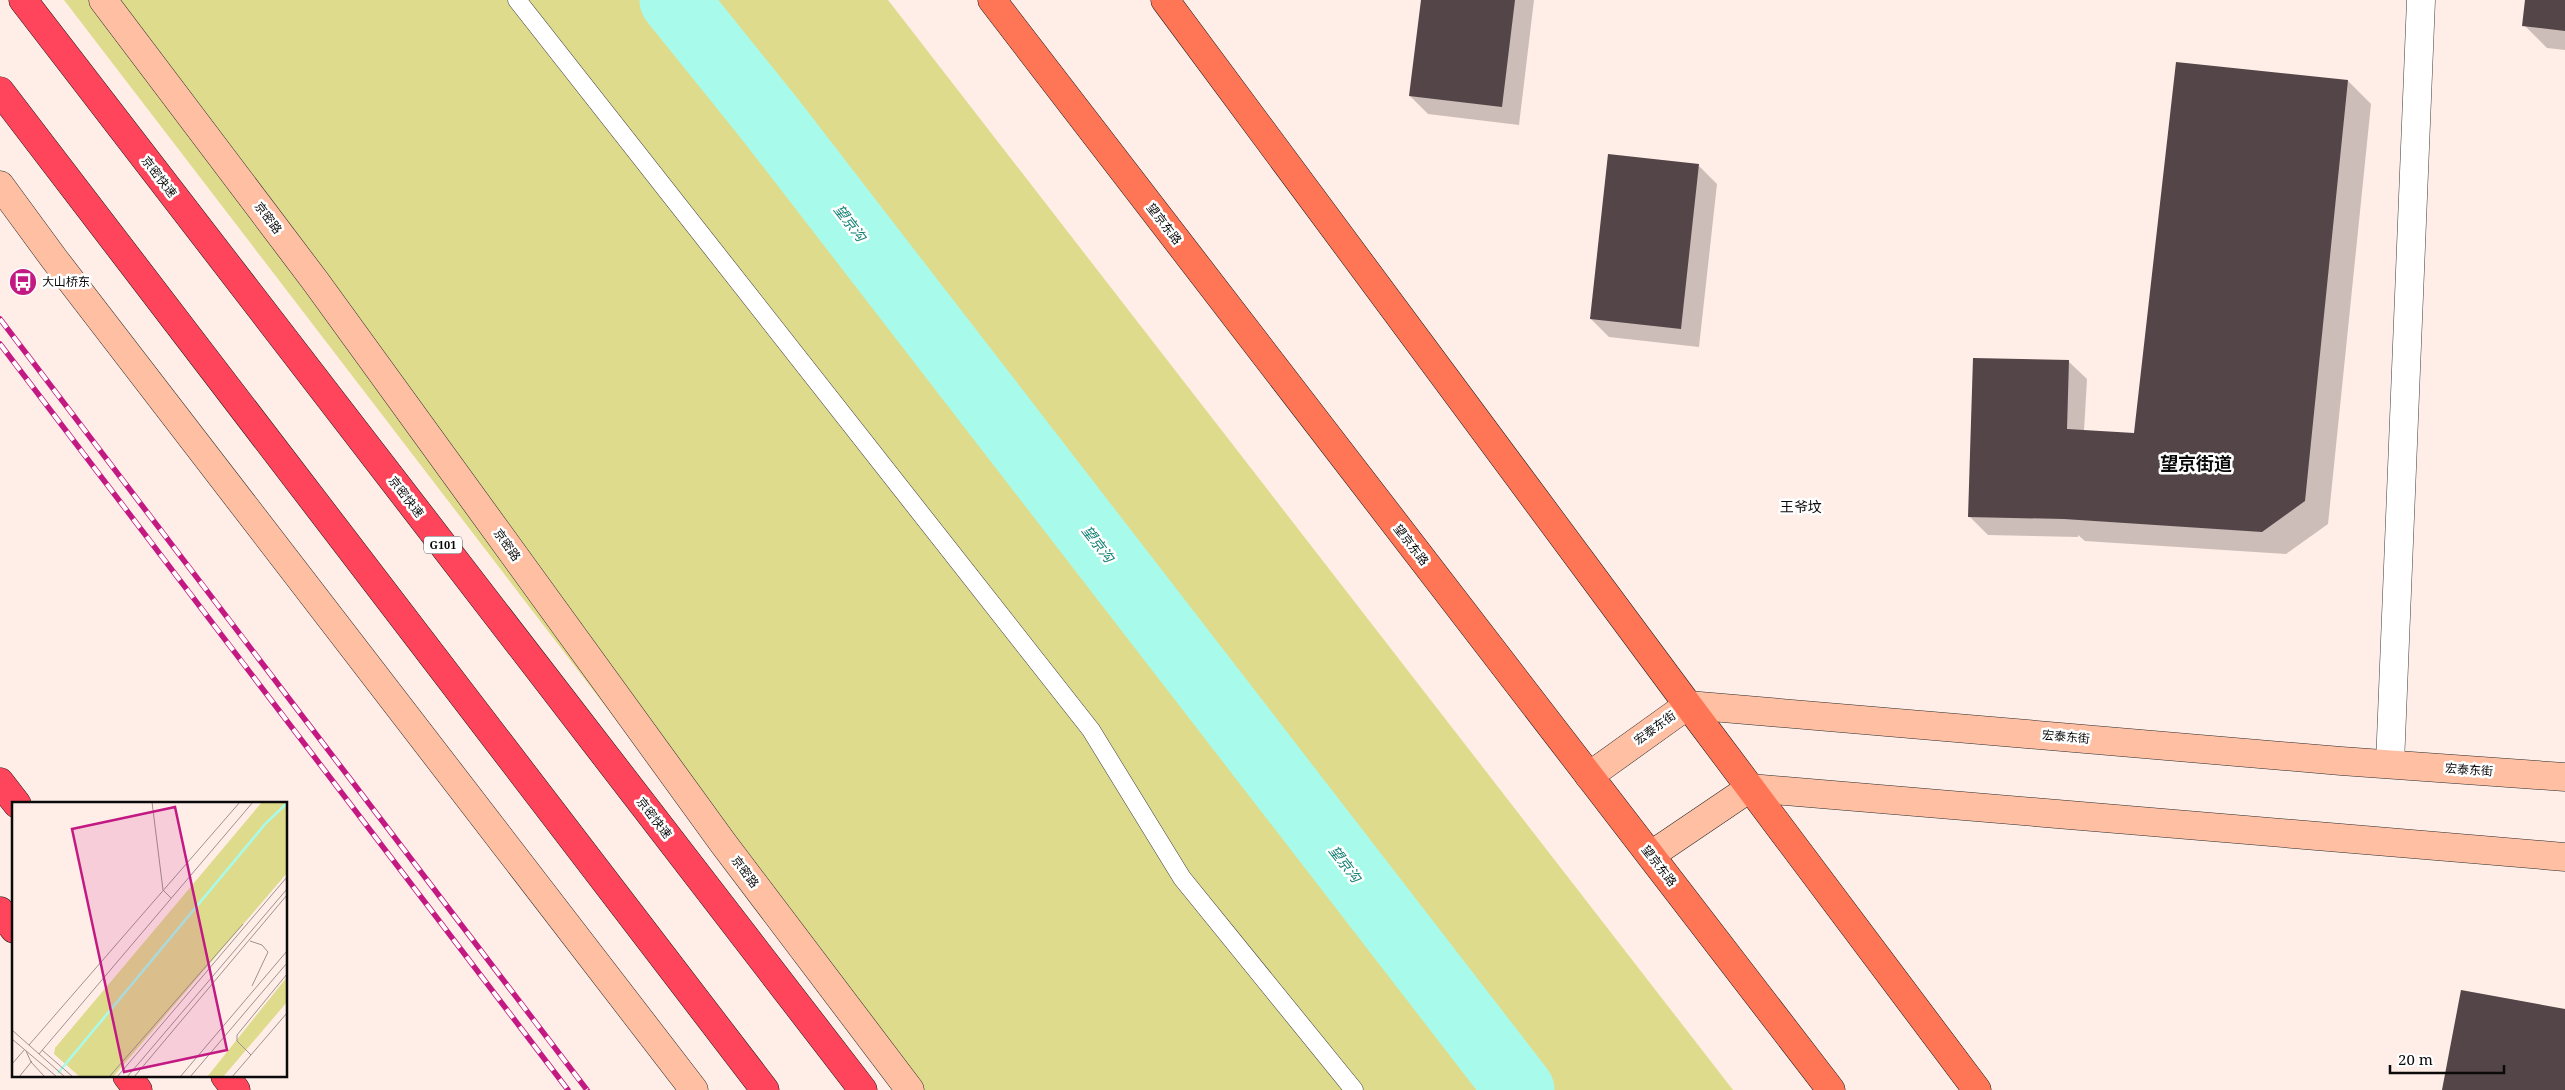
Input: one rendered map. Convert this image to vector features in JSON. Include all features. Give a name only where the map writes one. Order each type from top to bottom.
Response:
[{"type":"highway","name":"京密快速","points":[[23,0],[863,1090]]},
{"type":"highway","points":[[0,90],[765,1090]]},
{"type":"highway","points":[[0,782],[15,802]]},
{"type":"highway","points":[[0,911],[12,926]]},
{"type":"highway","points":[[129,1078],[138,1090]]},
{"type":"highway","points":[[227,1078],[236,1090]]},
{"type":"main road","name":"京密路","points":[[103,0],[316,282],[723,843],[910,1090]]},
{"type":"main road","name":"望京东路","points":[[992,0],[1831,1090]]},
{"type":"main road","points":[[1165,0],[1688,705],[1977,1090]]},
{"type":"main road","points":[[0,185],[55,260],[694,1090]]},
{"type":"main road","name":"宏泰东街","points":[[1589,776],[1688,705],[2565,777]]},
{"type":"main road","points":[[1651,855],[1750,788],[2565,856]]},
{"type":"street","points":[[2390,764],[2421,0]]},
{"type":"lane","points":[[517,0],[1091,730],[1182,878],[1354,1090]]},
{"type":"shaded area","points":[[64,0],[888,0],[1733,1090],[900,1090]]},
{"type":"building","points":[[1421,0],[1515,0],[1502,107],[1409,96]]},
{"type":"building","points":[[2525,0],[2565,0],[2565,31],[2522,26]]},
{"type":"building","points":[[2176,62],[2348,80],[2305,501],[2262,532],[2064,519],[1968,517],[1973,358],[2069,360],[2067,429],[2134,433]]},
{"type":"building","points":[[1608,154],[1699,164],[1681,329],[1590,319]]},
{"type":"building","points":[[2461,990],[2565,1009],[2565,1090],[2442,1090]]},
{"type":"waterway","name":"望京沟","points":[[674,0],[769,118],[1520,1090]]},
{"type":"railway","points":[[0,319],[587,1090]]},
{"type":"railway","points":[[0,344],[568,1090]]},
{"type":"place","name":"大山桥东","points":[[23,282]]},
{"type":"district","name":"望京街道","points":[[2196,464]]},
{"type":"district","name":"王爷坟","points":[[1801,507]]}]
